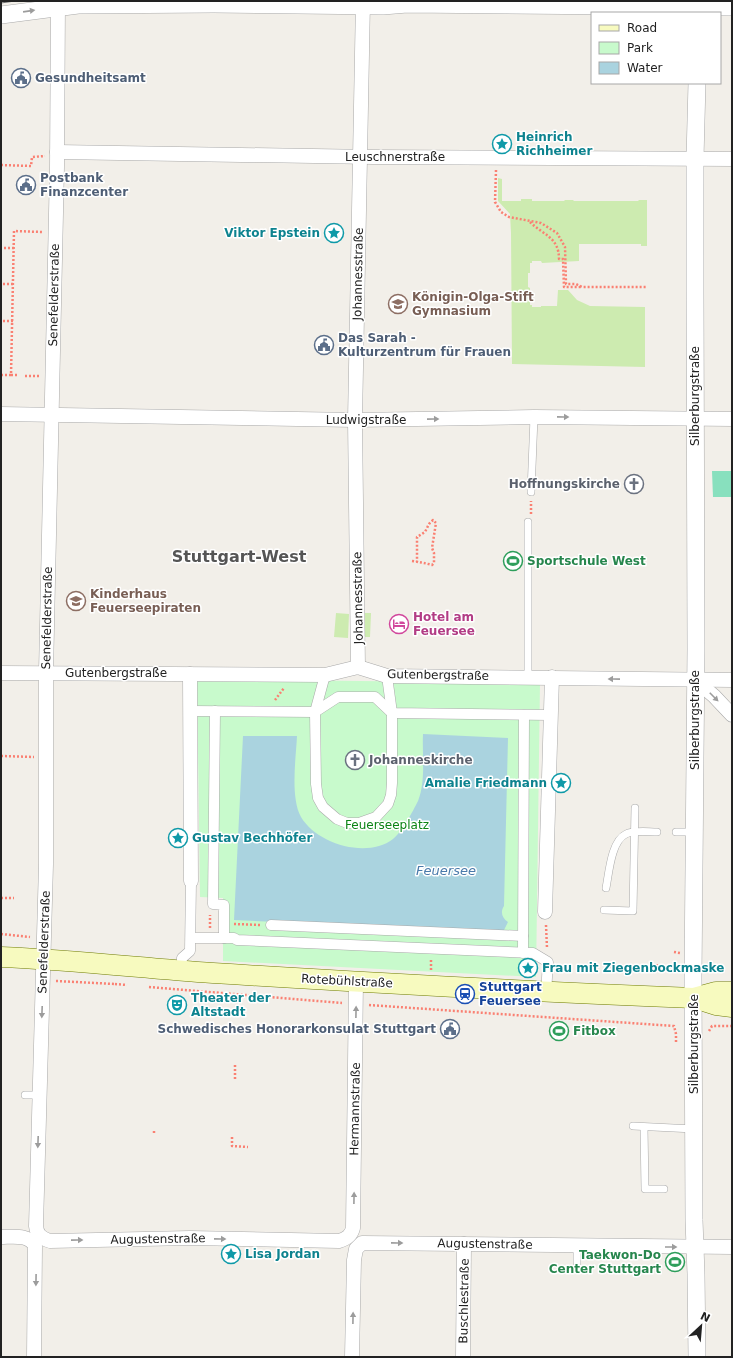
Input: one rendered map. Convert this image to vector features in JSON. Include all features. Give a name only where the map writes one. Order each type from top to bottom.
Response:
[{"type":"main road","name":"Rotebühlstraße","points":[[1,957],[546,993],[694,998],[716,992],[732,992]]},
{"type":"main road","name":"Rotebühlstraße","points":[[694,998],[716,1006],[732,1007]]},
{"type":"street","points":[[1,15],[58,4],[363,3],[383,6],[407,4],[732,7]]},
{"type":"street","name":"Johannesstraße","points":[[358,667],[356,420],[359,157],[363,3]]},
{"type":"street","name":"Senefelderstraße","points":[[34,1357],[36,1226],[44,959],[47,757],[46,673],[57,152],[58,4]]},
{"type":"street","name":"Silberburgstraße","points":[[697,84],[695,158],[694,1220],[696,1247],[697,1357]]},
{"type":"street","name":"Leuschnerstraße","points":[[57,152],[359,157],[732,159]]},
{"type":"street","name":"Ludwigstraße","points":[[1,414],[356,420],[534,417],[732,419]]},
{"type":"street","name":"Gutenbergstraße","points":[[1,673],[325,675],[358,667],[387,676],[732,680]]},
{"type":"street","points":[[181,970],[182,958],[190,951],[191,938],[190,674]]},
{"type":"street","points":[[325,675],[315,712],[316,784],[318,798],[323,807],[337,819],[359,823],[376,817],[388,804],[391,795],[392,713],[387,676]]},
{"type":"street","points":[[545,912],[552,677]]},
{"type":"street","points":[[695,680],[714,696],[732,715]]},
{"type":"street","points":[[191,711],[315,712],[338,697],[375,697],[392,713],[550,715]]},
{"type":"street","points":[[215,711],[213,904],[224,905],[224,938]]},
{"type":"street","points":[[523,952],[524,715]]},
{"type":"street","points":[[267,925],[523,936]]},
{"type":"street","points":[[191,938],[234,938],[237,940],[533,953],[548,962],[546,993]]},
{"type":"street","name":"Hermannstraße","points":[[352,1357],[354,1260],[356,1249],[353,1228],[356,981]]},
{"type":"street","name":"Augustenstraße","points":[[1,1237],[24,1237],[50,1241],[190,1238],[732,1248]]},
{"type":"street","name":"Buschlestraße","points":[[463,1357],[464,1244]]},
{"type":"lane","points":[[531,492],[534,417]]},
{"type":"lane","points":[[528,677],[530,519]]},
{"type":"lane","points":[[604,910],[633,911],[635,808]]},
{"type":"lane","points":[[606,888],[615,845],[619,839],[626,834],[634,832],[657,832]]},
{"type":"lane","points":[[676,832],[694,832]]},
{"type":"lane","points":[[25,1095],[40,1095]]},
{"type":"lane","points":[[633,1126],[694,1129]]},
{"type":"lane","points":[[644,1127],[645,1189],[664,1189]]},
{"type":"lane","points":[[577,1246],[577,1264]]},
{"type":"path","points":[[1,165],[31,166],[32,157],[44,156],[57,152]]},
{"type":"path","points":[[496,167],[496,202],[502,212],[509,217],[541,223],[557,233],[565,247],[566,284],[576,284],[582,287]]},
{"type":"path","points":[[530,221],[536,228],[553,240],[559,251],[559,259],[563,259],[564,287],[647,287]]},
{"type":"path","points":[[11,375],[14,231],[38,232]]},
{"type":"path","points":[[4,248],[14,248]]},
{"type":"path","points":[[3,284],[13,284]]},
{"type":"path","points":[[3,321],[13,321]]},
{"type":"path","points":[[1,375],[17,375]]},
{"type":"path","points":[[530,519],[531,492]]},
{"type":"path","points":[[412,562],[434,564],[434,553],[432,548],[436,523],[433,520],[425,532],[418,537],[417,562]]},
{"type":"path","points":[[267,712],[293,674]]},
{"type":"path","points":[[1,756],[47,757]]},
{"type":"path","points":[[1,898],[14,898]]},
{"type":"path","points":[[210,911],[210,930]]},
{"type":"path","points":[[545,912],[548,962]]},
{"type":"path","points":[[237,924],[267,925]]},
{"type":"path","points":[[1,934],[44,938]]},
{"type":"path","points":[[431,949],[431,986]]},
{"type":"path","points":[[674,952],[678,953]]},
{"type":"path","points":[[609,966],[657,966],[657,962]]},
{"type":"path","points":[[43,980],[115,984]]},
{"type":"path","points":[[150,987],[356,1004],[674,1026],[676,1042]]},
{"type":"path","points":[[694,1034],[708,1033],[712,1026],[732,1026]]},
{"type":"path","points":[[235,1064],[235,1079]]},
{"type":"path","points":[[232,1137],[232,1146],[248,1147]]},
{"type":"green space","points":[[498,178],[502,179],[502,201],[521,201],[521,199],[532,199],[532,201],[647,200],[647,246],[641,246],[641,244],[579,244],[579,261],[542,263],[541,261],[532,261],[532,263],[530,263],[530,273],[528,273],[530,305],[532,305],[532,307],[557,306],[558,290],[568,290],[577,300],[590,306],[645,307],[645,367],[512,364],[510,214],[498,201]]},
{"type":"green space","points":[[712,471],[732,471],[732,497],[713,497]]},
{"type":"green space","points":[[336,613],[349,614],[348,638],[334,637]]},
{"type":"green space","points":[[365,613],[371,613],[370,637],[364,637]]},
{"type":"green space","name":"Feuerseeplatz","points":[[197,679],[540,683],[536,977],[223,961],[223,898],[200,897]]},
{"type":"water","name":"Feuersee","points":[[423,734],[508,738],[504,906],[502,913],[504,919],[508,922],[503,932],[234,920],[243,736],[297,736],[295,788],[298,809],[301,817],[308,827],[318,835],[330,841],[343,846],[370,848],[382,845],[393,839],[400,832],[418,801],[422,785]]},
{"type":"tram line","points":[[1,3],[15,1]]},
{"type":"place","name":"Gesundheitsamt","points":[[21,78]]},
{"type":"place","name":"Heinrich Richheimer","points":[[502,144]]},
{"type":"place","name":"Postbank Finanzcenter","points":[[26,185]]},
{"type":"place","name":"Viktor Epstein","points":[[334,233]]},
{"type":"place","name":"Königin-Olga-Stift Gymnasium","points":[[398,304]]},
{"type":"place","name":"Das Sarah - Kulturzentrum für Frauen","points":[[324,345]]},
{"type":"place","name":"Hoffnungskirche","points":[[634,484]]},
{"type":"place","name":"Sportschule West","points":[[513,561]]},
{"type":"place","name":"Kinderhaus Feuerseepiraten","points":[[76,601]]},
{"type":"place","name":"Hotel am Feuersee","points":[[399,624]]},
{"type":"place","name":"Johanneskirche","points":[[355,760]]},
{"type":"place","name":"Amalie Friedmann","points":[[561,783]]},
{"type":"place","name":"Gustav Bechhöfer","points":[[178,838]]},
{"type":"place","name":"Frau mit Ziegenbockmaske","points":[[528,968]]},
{"type":"place","name":"Stuttgart Feuersee","points":[[465,994]]},
{"type":"place","name":"Theater der Altstadt","points":[[177,1005]]},
{"type":"place","name":"Schwedisches Honorarkonsulat Stuttgart","points":[[450,1029]]},
{"type":"place","name":"Fitbox","points":[[559,1031]]},
{"type":"place","name":"Lisa Jordan","points":[[231,1254]]},
{"type":"place","name":"Taekwon-Do Center Stuttgart","points":[[675,1262]]},
{"type":"district","name":"Stuttgart-West","points":[[239,556]]}]
